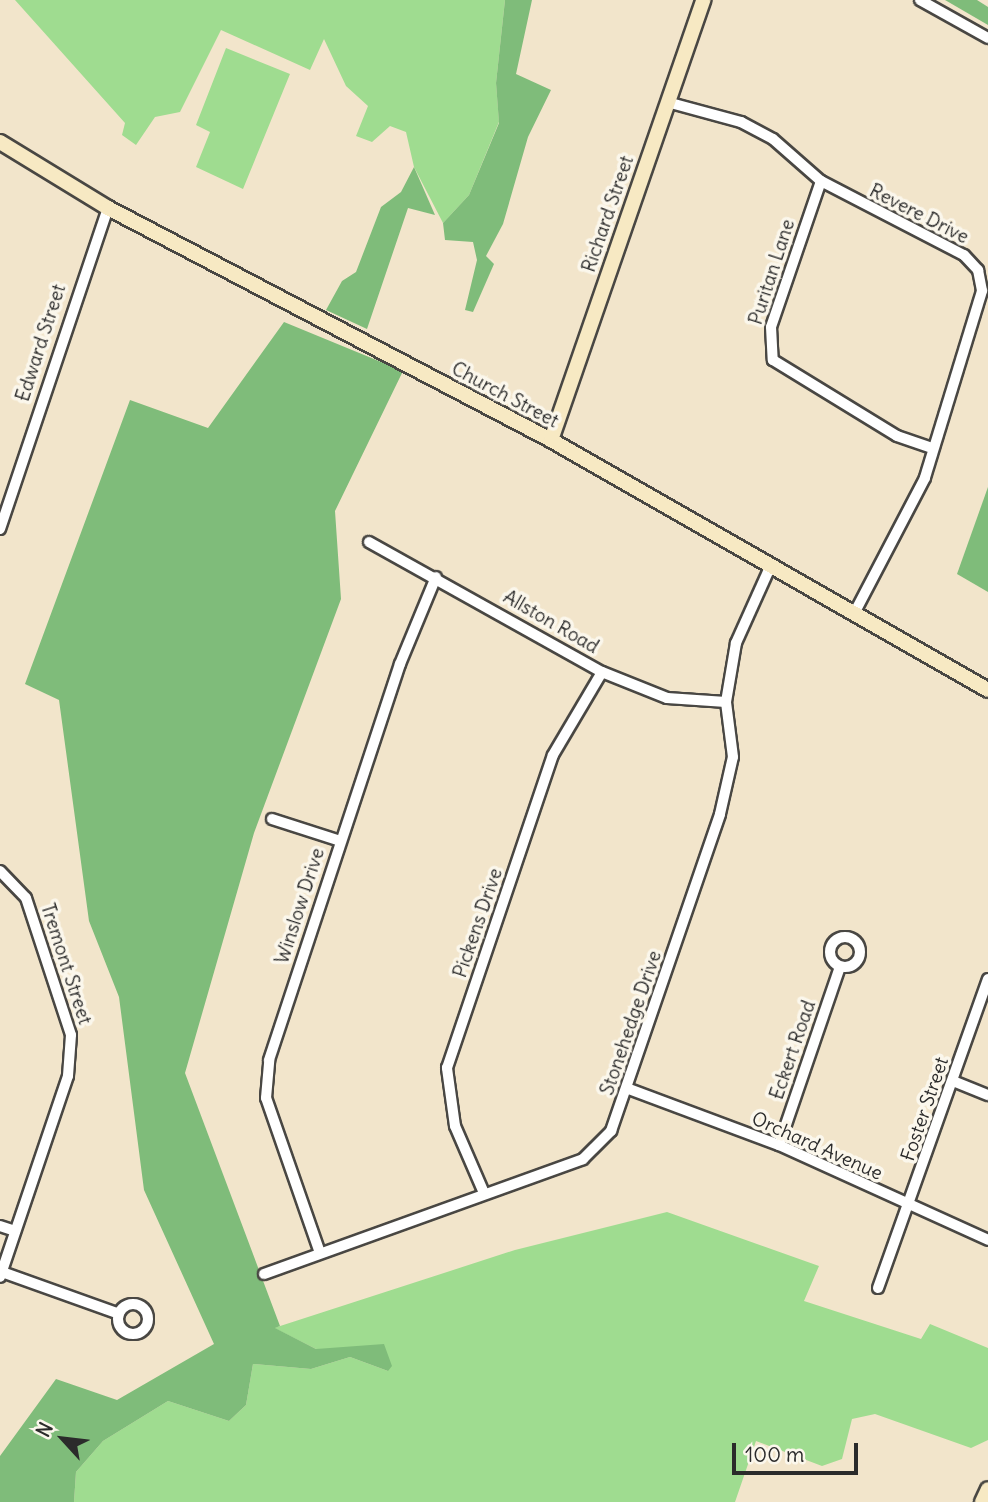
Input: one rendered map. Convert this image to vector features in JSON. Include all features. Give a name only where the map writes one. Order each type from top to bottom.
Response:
[{"type":"street","name":"Richard Street","points":[[551,440],[703,0]]},
{"type":"street","points":[[920,0],[988,38]]},
{"type":"street","name":"Revere Drive","points":[[667,102],[741,122],[773,139],[821,181],[918,237],[964,255],[978,270],[982,291],[915,506],[856,610]]},
{"type":"street","name":"Church Street","points":[[0,142],[108,208],[551,440],[856,610],[988,690]]},
{"type":"street","name":"Puritan Lane","points":[[821,181],[771,327],[773,360],[897,436],[932,448]]},
{"type":"street","name":"Edward Street","points":[[0,529],[2,514],[108,208]]},
{"type":"street","name":"Allston Road","points":[[369,541],[602,672],[667,698],[726,702]]},
{"type":"street","name":"Stonehedge Drive","points":[[264,1274],[319,1250],[583,1159],[611,1131],[629,1089],[720,814],[733,757],[726,702],[736,643],[771,565]]},
{"type":"street","name":"Winslow Drive","points":[[319,1250],[266,1098],[269,1060],[340,841],[436,577]]},
{"type":"street","name":"Pickens Drive","points":[[484,1193],[455,1126],[447,1068],[554,755],[602,672]]},
{"type":"street","points":[[272,819],[340,841]]},
{"type":"street","name":"Tremont Street","points":[[0,871],[26,898],[71,1035],[68,1076],[1,1274]]},
{"type":"street","name":"Eckert Road","points":[[779,1145],[839,967]]},
{"type":"street","name":"Foster Street","points":[[878,1289],[910,1207],[988,979]]},
{"type":"street","points":[[953,1081],[988,1096]]},
{"type":"street","name":"Orchard Avenue","points":[[629,1089],[779,1145],[910,1207],[988,1240]]},
{"type":"street","points":[[0,1226],[15,1231]]},
{"type":"street","points":[[1,1274],[118,1314]]},
{"type":"street","points":[[982,1502],[988,1489]]},
{"type":"green space","points":[[15,0],[505,0],[496,83],[499,122],[469,195],[443,223],[414,167],[406,132],[390,126],[372,142],[356,136],[368,106],[346,86],[324,39],[310,70],[221,30],[180,112],[155,117],[136,145],[122,135],[125,123]]},
{"type":"green space","points":[[505,0],[532,0],[516,74],[551,90],[528,137],[503,224],[486,256],[494,264],[473,312],[465,310],[477,260],[473,242],[445,240],[443,223],[469,195],[499,123],[496,83]]},
{"type":"green space","points":[[945,0],[977,0],[988,7],[988,25]]},
{"type":"green space","points":[[226,48],[290,74],[243,189],[196,167],[210,132],[196,125]]},
{"type":"green space","points":[[414,167],[435,215],[408,208],[367,329],[326,310],[342,281],[356,272],[381,207],[401,192]]},
{"type":"green space","points":[[284,322],[403,371],[335,511],[341,599],[254,833],[185,1073],[280,1326],[275,1328],[316,1349],[384,1344],[392,1366],[388,1371],[350,1357],[311,1369],[253,1364],[246,1405],[229,1421],[168,1401],[103,1441],[76,1472],[74,1502],[0,1502],[0,1456],[56,1379],[117,1400],[214,1344],[144,1190],[119,997],[89,921],[59,700],[25,684],[130,400],[208,428]]},
{"type":"green space","points":[[988,487],[988,592],[957,574]]},
{"type":"green space","points":[[667,1212],[819,1266],[804,1301],[921,1339],[930,1324],[988,1348],[988,1440],[971,1448],[875,1414],[852,1419],[842,1459],[822,1466],[756,1441],[735,1502],[74,1502],[76,1472],[103,1441],[168,1401],[229,1421],[246,1405],[253,1364],[311,1369],[350,1357],[388,1371],[370,1349],[316,1349],[274,1328],[515,1250]]}]
